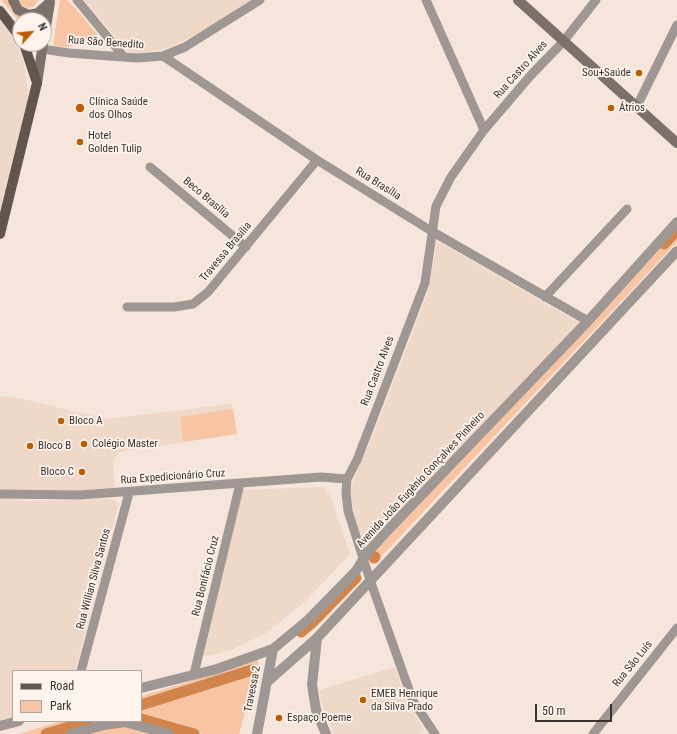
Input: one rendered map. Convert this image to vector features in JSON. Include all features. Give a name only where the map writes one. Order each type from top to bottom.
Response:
[{"type":"main road","points":[[14,0],[18,10],[29,15],[38,12],[51,1]]},
{"type":"main road","points":[[518,0],[636,108],[677,143]]},
{"type":"main road","points":[[49,12],[51,1]]},
{"type":"main road","points":[[0,10],[12,25]]},
{"type":"main road","points":[[27,52],[33,67],[36,83]]},
{"type":"main road","points":[[0,234],[42,52]]},
{"type":"street","points":[[77,0],[124,57]]},
{"type":"street","name":"Rua São Benedito","points":[[52,48],[124,57],[163,56],[185,47],[260,0]]},
{"type":"street","points":[[426,0],[484,130]]},
{"type":"street","name":"Rua Castro Alves","points":[[435,734],[412,701],[370,580],[348,511],[346,493],[347,479],[356,460],[425,283],[436,206],[451,177],[484,130],[531,74],[563,42],[596,0]]},
{"type":"street","points":[[636,108],[677,25]]},
{"type":"street","name":"Rua Brasília","points":[[163,56],[317,160],[433,232],[588,321]]},
{"type":"street","name":"Travessa Brasília","points":[[127,307],[174,307],[193,304],[208,292],[317,160]]},
{"type":"street","name":"Beco Brasília","points":[[150,167],[246,247]]},
{"type":"street","points":[[545,297],[627,209]]},
{"type":"street","name":"Avenida João Eugênio Gonçalves Pinheiro","points":[[142,688],[245,660],[273,649],[320,610],[356,571],[364,558],[388,530],[588,321],[677,222]]},
{"type":"street","points":[[266,682],[317,638],[677,251]]},
{"type":"street","name":"Rua Expedicionário Cruz","points":[[0,494],[80,495],[129,493],[321,477],[347,479]]},
{"type":"street","name":"Rua Bonifácio Cruz","points":[[194,674],[240,484]]},
{"type":"street","name":"Rua Willian Silva Santos","points":[[81,670],[129,493]]},
{"type":"street","name":"Rua São Luís","points":[[593,734],[677,628]]},
{"type":"street","points":[[317,638],[312,685],[316,710],[326,734]]},
{"type":"street","name":"Travessa 2","points":[[257,734],[273,649]]},
{"type":"street","points":[[0,726],[15,722]]},
{"type":"street","points":[[71,734],[104,725],[125,722],[169,734]]},
{"type":"shaded area","points":[[84,0],[252,0],[205,30],[168,48],[137,54],[128,52]]},
{"type":"shaded area","points":[[0,20],[12,34],[12,52],[20,52],[24,61],[29,100],[0,215]]},
{"type":"shaded area","points":[[437,241],[580,323],[365,550],[349,497],[354,479],[377,425],[429,289]]},
{"type":"shaded area","name":"Colégio Master","points":[[0,396],[23,399],[107,419],[232,404],[237,434],[123,451],[119,453],[113,461],[115,490],[81,492],[0,491]]},
{"type":"shaded area","points":[[322,487],[330,495],[350,554],[305,602],[266,633],[231,650],[207,656],[202,654],[241,490]]},
{"type":"shaded area","points":[[0,498],[28,501],[110,499],[117,501],[118,507],[75,670],[12,670],[12,721],[0,726]]},
{"type":"shaded area","name":"EMEB Henrique da Silva Prado","points":[[395,667],[405,697],[425,731],[419,734],[334,734],[321,702],[319,690]]},
{"type":"green space","points":[[1,0],[9,0],[10,8],[14,12],[12,13]]},
{"type":"green space","points":[[19,0],[39,0],[33,7],[28,8],[21,5]]},
{"type":"green space","points":[[60,0],[67,0],[97,34],[99,38],[96,43],[63,47],[53,45]]},
{"type":"green space","points":[[677,223],[677,242],[378,560],[371,553]]},
{"type":"green space","points":[[233,409],[237,434],[183,442],[180,417]]},
{"type":"green space","points":[[256,659],[259,662],[239,734],[203,734],[142,717],[142,708],[252,673],[251,669],[239,674],[142,703],[142,696],[227,670]]},
{"type":"green space","points":[[58,722],[79,722],[39,734],[19,734]]},
{"type":"green space","points":[[91,722],[97,722],[57,734],[50,734]]},
{"type":"green space","points":[[115,723],[164,734],[74,734]]},
{"type":"waterway","points":[[664,244],[677,230]]},
{"type":"waterway","points":[[301,632],[313,622],[356,578]]},
{"type":"waterway","points":[[142,705],[252,670]]},
{"type":"waterway","points":[[142,719],[194,734]]},
{"type":"waterway","points":[[46,734],[86,722]]},
{"type":"place","name":"Sou+Saúde","points":[[639,73]]},
{"type":"place","name":"Clínica Saúde dos Olhos","points":[[80,108]]},
{"type":"place","name":"Átrios","points":[[611,108]]},
{"type":"place","name":"Hotel Golden Tulip","points":[[80,142]]},
{"type":"place","name":"Bloco A","points":[[61,421]]},
{"type":"place","name":"Colégio Master","points":[[84,444]]},
{"type":"place","name":"Bloco B","points":[[30,446]]},
{"type":"place","name":"Bloco C","points":[[82,472]]},
{"type":"place","name":"EMEB Henrique da Silva Prado","points":[[363,700]]},
{"type":"place","name":"Espaço Poeme","points":[[279,718]]}]
